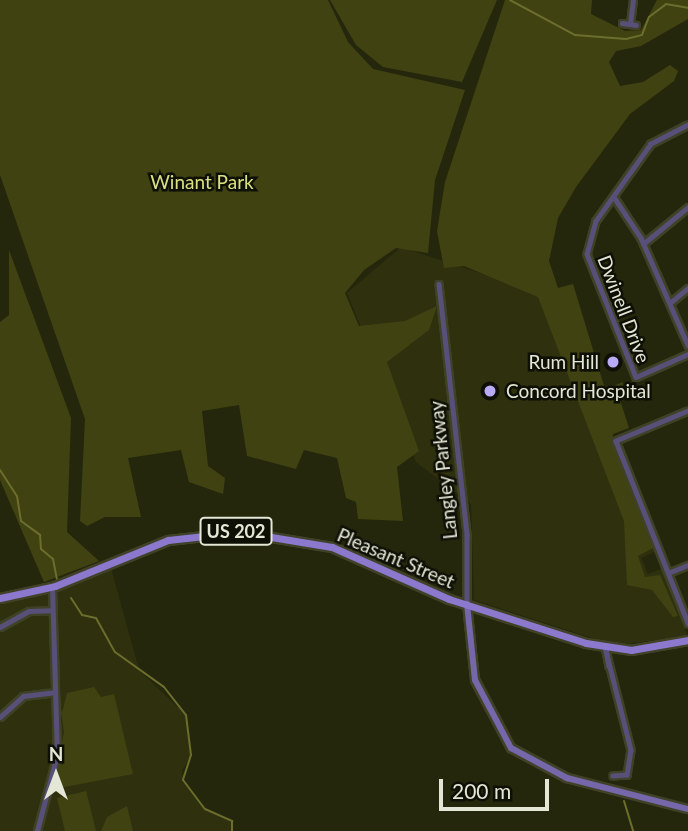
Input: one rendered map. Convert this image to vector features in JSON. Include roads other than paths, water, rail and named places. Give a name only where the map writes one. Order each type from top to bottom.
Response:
[{"type":"main road","name":"Pleasant Street","points":[[52,587],[159,543],[241,531],[332,547],[467,604],[605,647],[637,650],[688,640]]},
{"type":"main road","name":"US 202","points":[[0,596],[52,587]]},
{"type":"street","points":[[622,23],[633,24],[633,0]]},
{"type":"street","name":"Dwinell Drive","points":[[688,125],[651,144],[592,229],[587,254],[636,377],[688,354]]},
{"type":"street","points":[[614,197],[643,244],[688,345]]},
{"type":"street","points":[[643,244],[688,207]]},
{"type":"street","name":"Langley Parkway","points":[[439,284],[467,535],[467,604],[475,680],[512,748],[567,778],[688,809]]},
{"type":"street","points":[[670,303],[688,288]]},
{"type":"street","points":[[688,412],[616,441],[688,623]]},
{"type":"street","points":[[668,573],[688,565]]},
{"type":"street","points":[[37,831],[57,755],[52,587]]},
{"type":"street","points":[[0,626],[29,611],[52,610]]},
{"type":"street","points":[[605,647],[629,741],[627,775],[613,776]]},
{"type":"street","points":[[0,717],[23,696],[54,692]]},
{"type":"waterway","points":[[510,0],[575,35],[626,39],[642,35],[649,17],[666,4],[688,8]]},
{"type":"waterway","points":[[0,470],[17,496],[21,521],[40,535],[41,549],[53,559],[57,580]]},
{"type":"waterway","points":[[71,598],[82,615],[96,618],[115,652],[164,687],[186,715],[191,755],[183,780],[205,809],[232,821],[232,831]]},
{"type":"waterway","points":[[624,801],[633,831]]},
{"type":"place","name":"Rum Hill","points":[[613,362]]},
{"type":"place","name":"Concord Hospital","points":[[490,391]]},
{"type":"park label","name":"Winant Park","points":[[202,182]]}]
